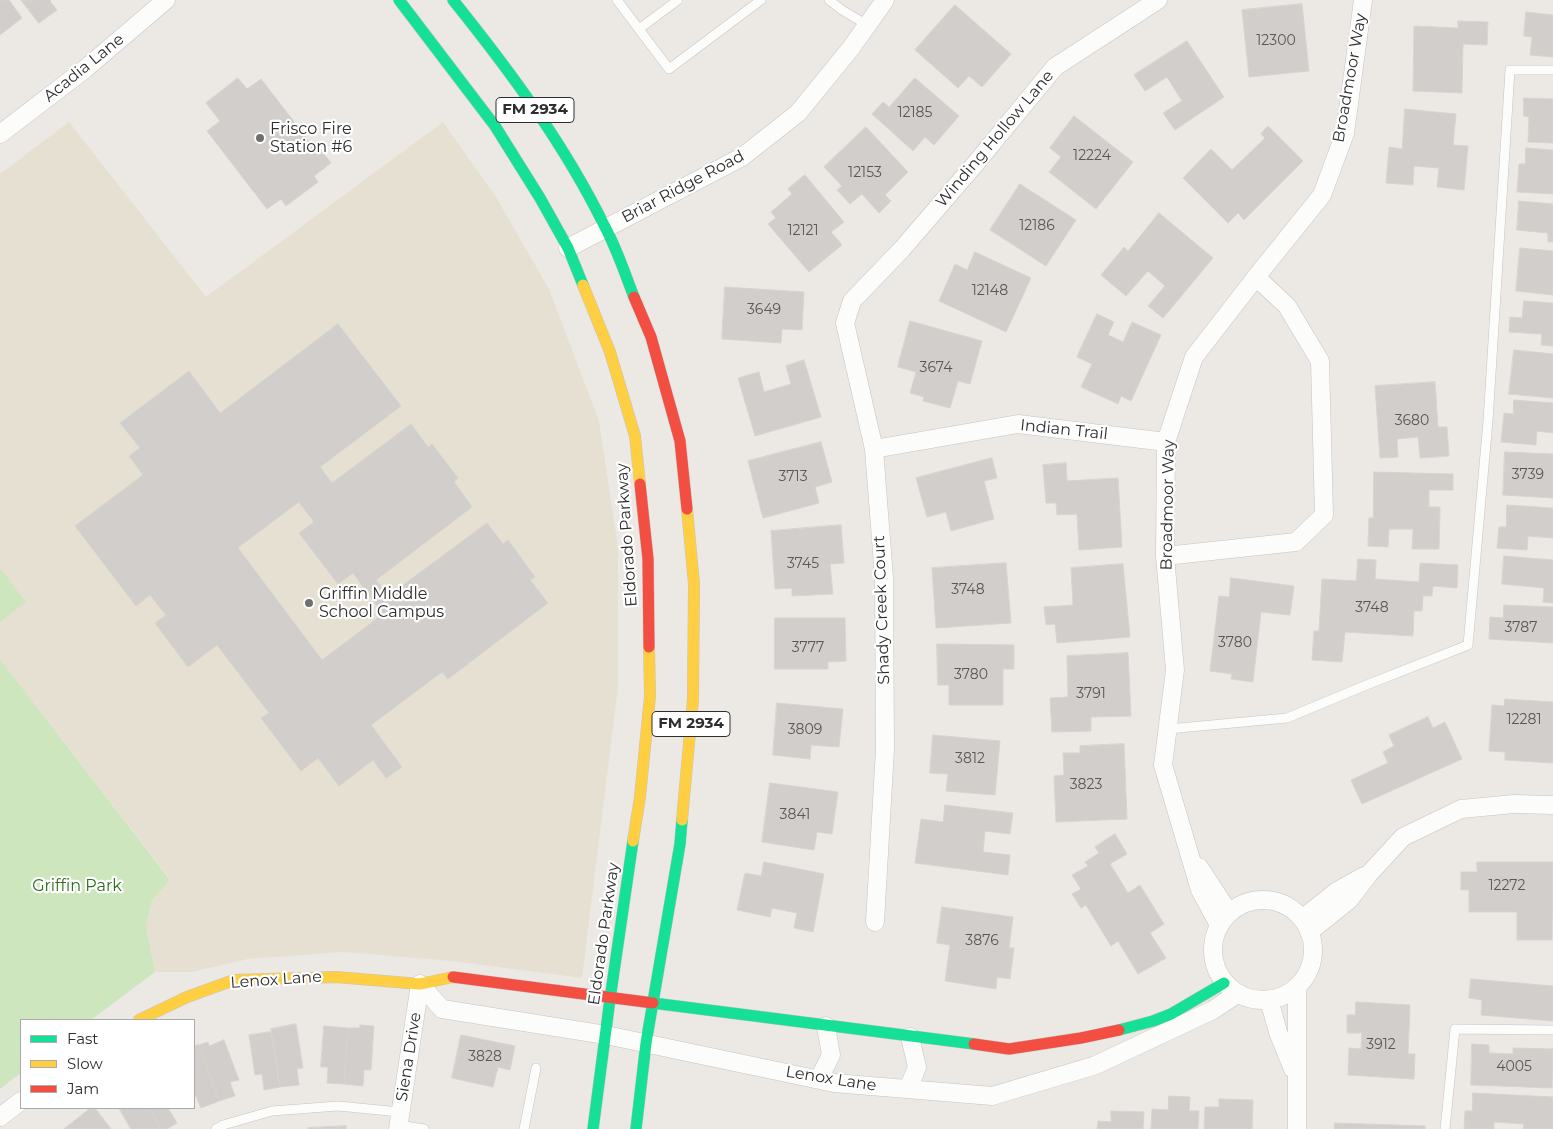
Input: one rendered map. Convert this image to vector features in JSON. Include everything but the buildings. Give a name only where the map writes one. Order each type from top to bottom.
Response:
[{"type":"main road","name":"Eldorado Parkway","points":[[399,0],[435,41],[495,126],[540,198],[568,248],[610,352],[636,436],[648,559],[650,696],[640,797],[593,1129]]},
{"type":"main road","name":"FM 2934","points":[[453,0],[463,19],[488,45],[550,132],[579,178],[606,228],[651,337],[680,441],[694,584],[693,699],[680,844],[646,1043],[636,1129]]},
{"type":"main road","name":"Lenox Lane","points":[[141,1019],[188,997],[234,980],[336,976],[420,984],[450,977],[1009,1049],[1091,1036],[1154,1020],[1191,1002],[1230,988]]},
{"type":"street","name":"Acadia Lane","points":[[0,134],[85,69],[166,0]]},
{"type":"street","name":"Briar Ridge Road","points":[[568,248],[749,152],[798,113],[851,48],[885,0]]},
{"type":"street","name":"Winding Hollow Lane","points":[[852,301],[902,249],[1055,67],[1158,0]]},
{"type":"street","name":"Broadmoor Way","points":[[1224,919],[1188,850],[1164,765],[1175,670],[1165,556],[1166,442],[1194,357],[1256,276],[1322,195],[1344,133],[1363,0]]},
{"type":"street","points":[[1165,556],[1296,542],[1324,515],[1320,361],[1286,306],[1256,276]]},
{"type":"street","name":"Shady Creek Court","points":[[852,301],[845,323],[874,449],[884,578],[885,749],[874,922]]},
{"type":"street","name":"Indian Trail","points":[[874,449],[1018,424],[1166,442]]},
{"type":"street","points":[[1306,926],[1337,891],[1369,874],[1403,837],[1461,809],[1514,804],[1553,805]]},
{"type":"street","points":[[1258,900],[1275,902],[1290,908],[1306,926],[1313,947],[1312,962],[1306,976],[1297,987],[1285,996],[1269,1000],[1252,1000],[1230,988],[1216,969],[1212,954],[1214,939],[1224,919],[1243,904],[1258,900]]},
{"type":"street","name":"Lenox Lane","points":[[420,984],[442,1009],[606,1035],[834,1082],[992,1096],[1096,1065],[1213,1010],[1230,988]]},
{"type":"street","name":"Siena Drive","points":[[399,1122],[420,984]]},
{"type":"street","points":[[1297,987],[1297,1129]]},
{"type":"street","points":[[1269,1000],[1278,1032],[1297,1079]]},
{"type":"street","points":[[819,1079],[830,1055],[826,1026]]},
{"type":"street","points":[[908,1089],[917,1068],[910,1037]]},
{"type":"street","points":[[0,1117],[20,1102]]},
{"type":"lane","points":[[617,0],[669,69],[761,0]]},
{"type":"lane","points":[[639,29],[678,0]]},
{"type":"lane","points":[[829,0],[867,25]]},
{"type":"lane","points":[[1168,729],[1287,718],[1468,645],[1488,421],[1510,70],[1553,70]]},
{"type":"lane","points":[[1445,1129],[1455,1029],[1553,1030]]},
{"type":"lane","points":[[524,1129],[536,1068]]},
{"type":"lane","points":[[216,1129],[223,1125],[272,1111],[338,1106],[424,1129]]},
{"type":"shaded area","name":"Griffin Middle School Campus","points":[[69,122],[206,297],[443,122],[496,197],[549,289],[599,421],[618,547],[618,687],[582,978],[452,961],[344,952],[248,959],[192,972],[155,972],[146,926],[152,900],[170,879],[0,659],[0,174]]},
{"type":"green space","points":[[0,568],[26,602],[0,622]]},
{"type":"green space","name":"Griffin Park","points":[[0,659],[170,880],[152,900],[146,926],[155,972],[92,1019],[20,1019],[20,1074],[0,1089]]},
{"type":"traffic: fast","points":[[399,0],[495,126],[540,198],[568,248],[583,285]]},
{"type":"traffic: fast","points":[[453,0],[516,81],[572,167],[609,235],[634,297]]},
{"type":"traffic: fast","points":[[636,1129],[646,1043],[680,844],[682,820]]},
{"type":"traffic: fast","points":[[593,1129],[633,841]]},
{"type":"traffic: fast","points":[[1119,1030],[1171,1014],[1224,983]]},
{"type":"traffic: fast","points":[[653,1003],[974,1044]]},
{"type":"traffic: slow","points":[[583,285],[610,352],[635,436],[640,484]]},
{"type":"traffic: slow","points":[[682,820],[693,699],[694,584],[687,509]]},
{"type":"traffic: slow","points":[[633,841],[640,797],[650,696],[649,647]]},
{"type":"traffic: slow","points":[[141,1019],[187,997],[234,980],[336,977],[420,984],[453,977]]},
{"type":"traffic: jam","points":[[634,297],[651,337],[680,441],[687,509]]},
{"type":"traffic: jam","points":[[640,484],[648,559],[649,647]]},
{"type":"traffic: jam","points":[[453,977],[653,1003]]},
{"type":"traffic: jam","points":[[974,1044],[1009,1049],[1119,1030]]},
{"type":"place","name":"Frisco Fire Station #6","points":[[260,138]]},
{"type":"place","name":"Griffin Middle School Campus","points":[[309,603]]}]
